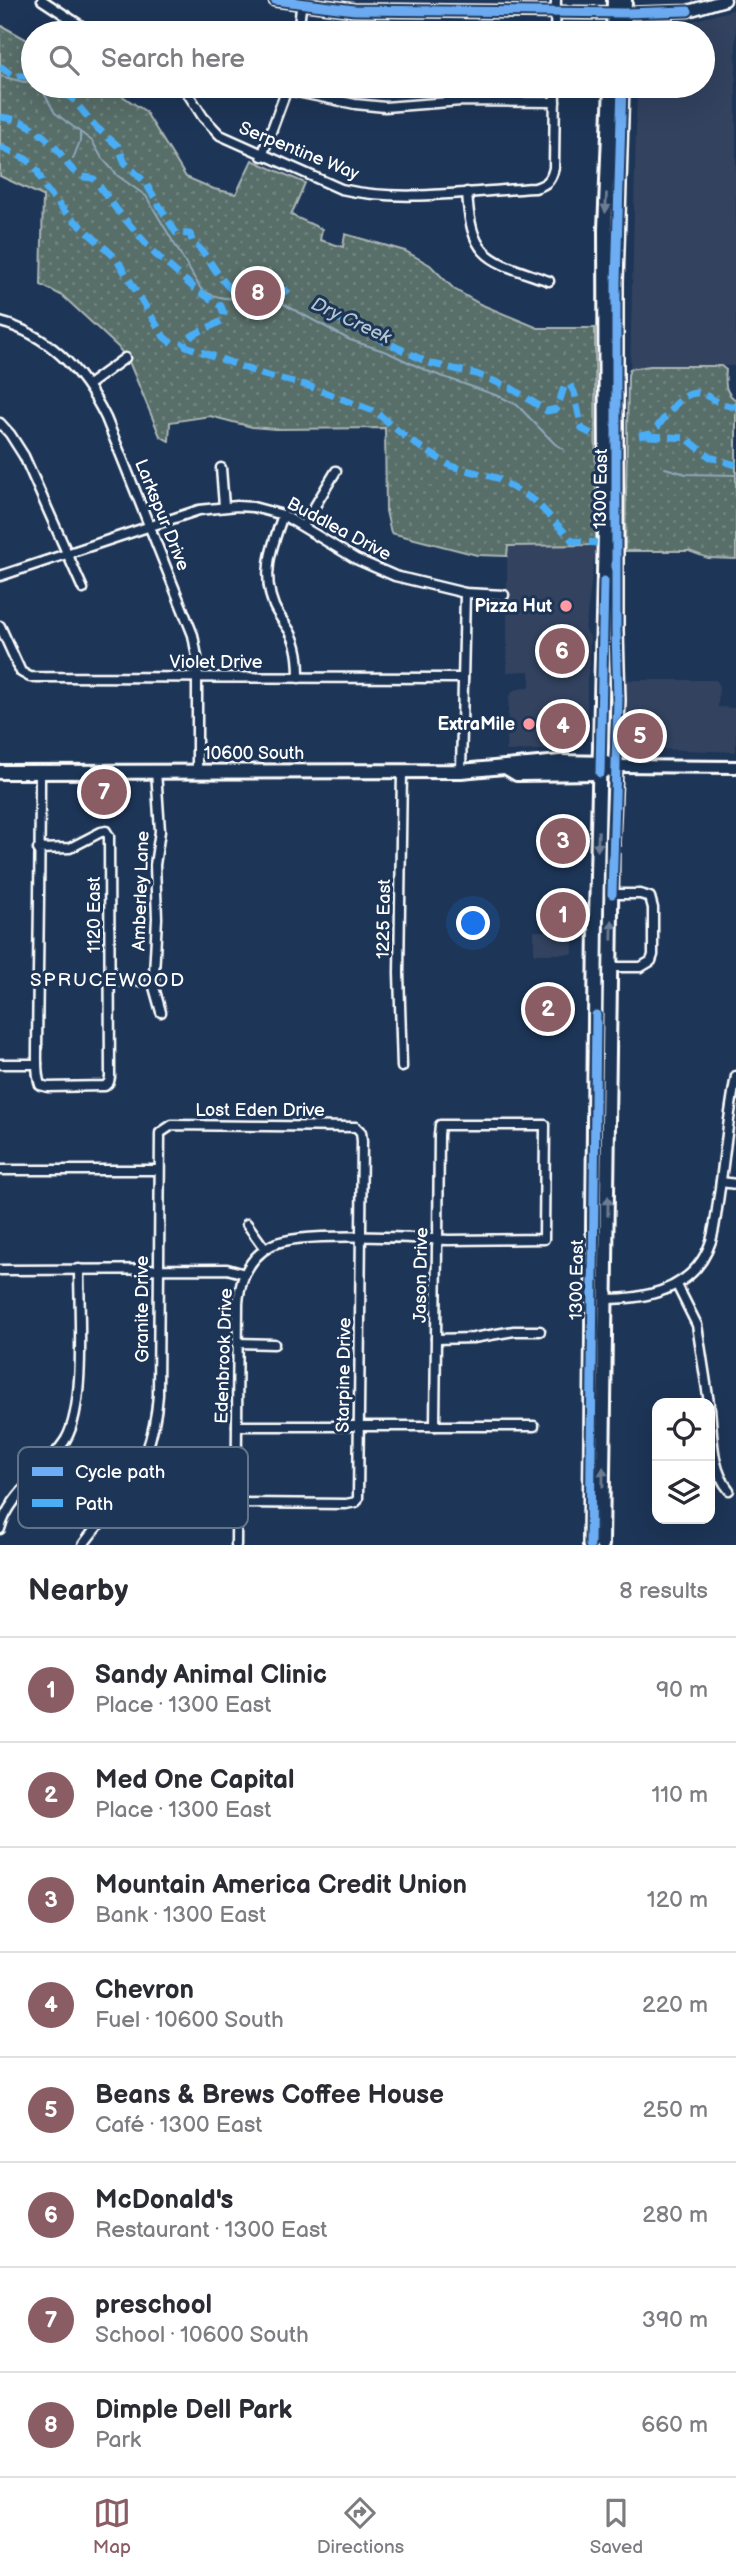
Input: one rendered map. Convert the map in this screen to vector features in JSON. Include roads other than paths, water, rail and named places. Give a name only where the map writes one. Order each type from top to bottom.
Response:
[{"type":"main road","points":[[275,0],[354,10],[619,6]]},
{"type":"main road","name":"1300 East","points":[[590,1545],[606,488],[605,229],[613,98]]},
{"type":"main road","name":"1300 East","points":[[602,1545],[616,766],[616,296],[620,135],[615,128],[615,98]]},
{"type":"main road","name":"10600 South","points":[[0,772],[461,771],[516,765],[736,767]]},
{"type":"main road","points":[[594,1231],[598,1293],[606,1299]]},
{"type":"street","points":[[42,0],[74,21]]},
{"type":"street","points":[[619,6],[670,13],[725,0]]},
{"type":"street","points":[[300,21],[302,2]]},
{"type":"street","name":"Serpentine Way","points":[[191,98],[203,117],[220,135],[262,156],[324,183],[358,193],[394,196],[536,188],[546,184],[551,179],[554,168],[555,102]]},
{"type":"street","points":[[262,156],[284,98]]},
{"type":"street","points":[[330,98],[385,107],[453,101],[555,102],[555,98]]},
{"type":"street","points":[[467,192],[471,230],[482,250],[500,263],[549,281]]},
{"type":"street","name":"Larkspur Drive","points":[[0,322],[33,335],[72,365],[88,385],[106,418],[193,635],[197,678],[197,771]]},
{"type":"street","points":[[88,385],[125,358]]},
{"type":"street","points":[[0,423],[24,456],[83,589]]},
{"type":"street","points":[[221,468],[224,506]]},
{"type":"street","points":[[303,526],[336,471]]},
{"type":"street","name":"Buddlea Drive","points":[[0,576],[199,510],[224,506],[253,507],[283,515],[374,568],[421,584],[466,593],[504,595]]},
{"type":"street","points":[[283,515],[270,551],[269,587],[275,608],[290,631],[298,651],[299,678]]},
{"type":"street","points":[[461,771],[466,593]]},
{"type":"street","name":"Violet Drive","points":[[0,626],[21,672],[30,677],[463,678]]},
{"type":"street","points":[[0,1064],[37,1064],[40,771]]},
{"type":"street","name":"Amberley Lane","points":[[156,771],[160,831],[155,865],[157,918],[154,974],[161,1012]]},
{"type":"street","name":"1225 East","points":[[401,1067],[399,959],[402,771]]},
{"type":"street","name":"1120 East","points":[[37,1064],[40,1085],[98,1088],[108,1085],[110,847],[106,831],[70,848],[38,849]]},
{"type":"street","points":[[611,967],[641,967],[651,961],[653,908],[650,897],[640,894],[612,894]]},
{"type":"street","points":[[110,981],[140,981]]},
{"type":"street","points":[[606,1299],[639,1298],[665,1291],[677,1285],[694,1269],[707,1251],[715,1225],[736,1076]]},
{"type":"street","name":"Lost Eden Drive","points":[[162,1130],[172,1125],[359,1128]]},
{"type":"street","name":"Jason Drive","points":[[435,1426],[436,1339],[440,1125],[545,1125],[544,1240],[438,1240]]},
{"type":"street","name":"Starpine Drive","points":[[248,1503],[356,1502],[362,1141],[359,1128]]},
{"type":"street","name":"Granite Drive","points":[[149,1447],[157,1414],[158,1140],[162,1130]]},
{"type":"street","points":[[0,1170],[158,1170]]},
{"type":"street","points":[[721,1182],[736,1184]]},
{"type":"street","points":[[247,1224],[265,1249],[290,1239],[438,1240]]},
{"type":"street","name":"Edenbrook Drive","points":[[237,1447],[239,1292],[250,1264],[265,1249]]},
{"type":"street","points":[[61,1447],[73,1423],[78,1395],[79,1269]]},
{"type":"street","points":[[0,1270],[227,1269],[245,1274]]},
{"type":"street","points":[[677,1285],[697,1325],[708,1398]]},
{"type":"street","points":[[436,1339],[540,1331]]},
{"type":"street","points":[[238,1343],[274,1344]]},
{"type":"street","points":[[237,1426],[534,1426]]},
{"type":"street","points":[[715,1451],[720,1480],[729,1490]]},
{"type":"street","points":[[0,1529],[18,1498]]},
{"type":"street","name":"Granite Drive","points":[[83,1545],[97,1528]]},
{"type":"waterway","name":"Dry Creek","points":[[0,76],[21,81]]},
{"type":"waterway","name":"Dry Creek","points":[[47,98],[55,113],[92,141],[102,158],[118,176],[146,196],[201,289],[218,297],[276,300],[350,340],[501,397],[517,405],[563,449]]},
{"type":"waterway","points":[[73,159],[80,133]]},
{"type":"waterway","name":"Dry Creek","points":[[665,468],[686,474],[736,475]]},
{"type":"place","name":"Dimple Dell Park","points":[[258,293]]},
{"type":"place","name":"Pizza Hut","points":[[566,606]]},
{"type":"place","name":"McDonald's","points":[[562,651]]},
{"type":"place","name":"ExtraMile","points":[[529,724]]},
{"type":"place","name":"Chevron","points":[[563,726]]},
{"type":"place","name":"Beans & Brews Coffee House","points":[[640,736]]},
{"type":"place","name":"preschool","points":[[104,792]]},
{"type":"place","name":"Mountain America Credit Union","points":[[563,841]]},
{"type":"place","name":"Sandy Animal Clinic","points":[[563,915]]},
{"type":"place","name":"Med One Capital","points":[[548,1009]]},
{"type":"district","name":"SPRUCEWOOD","points":[[108,980]]}]
